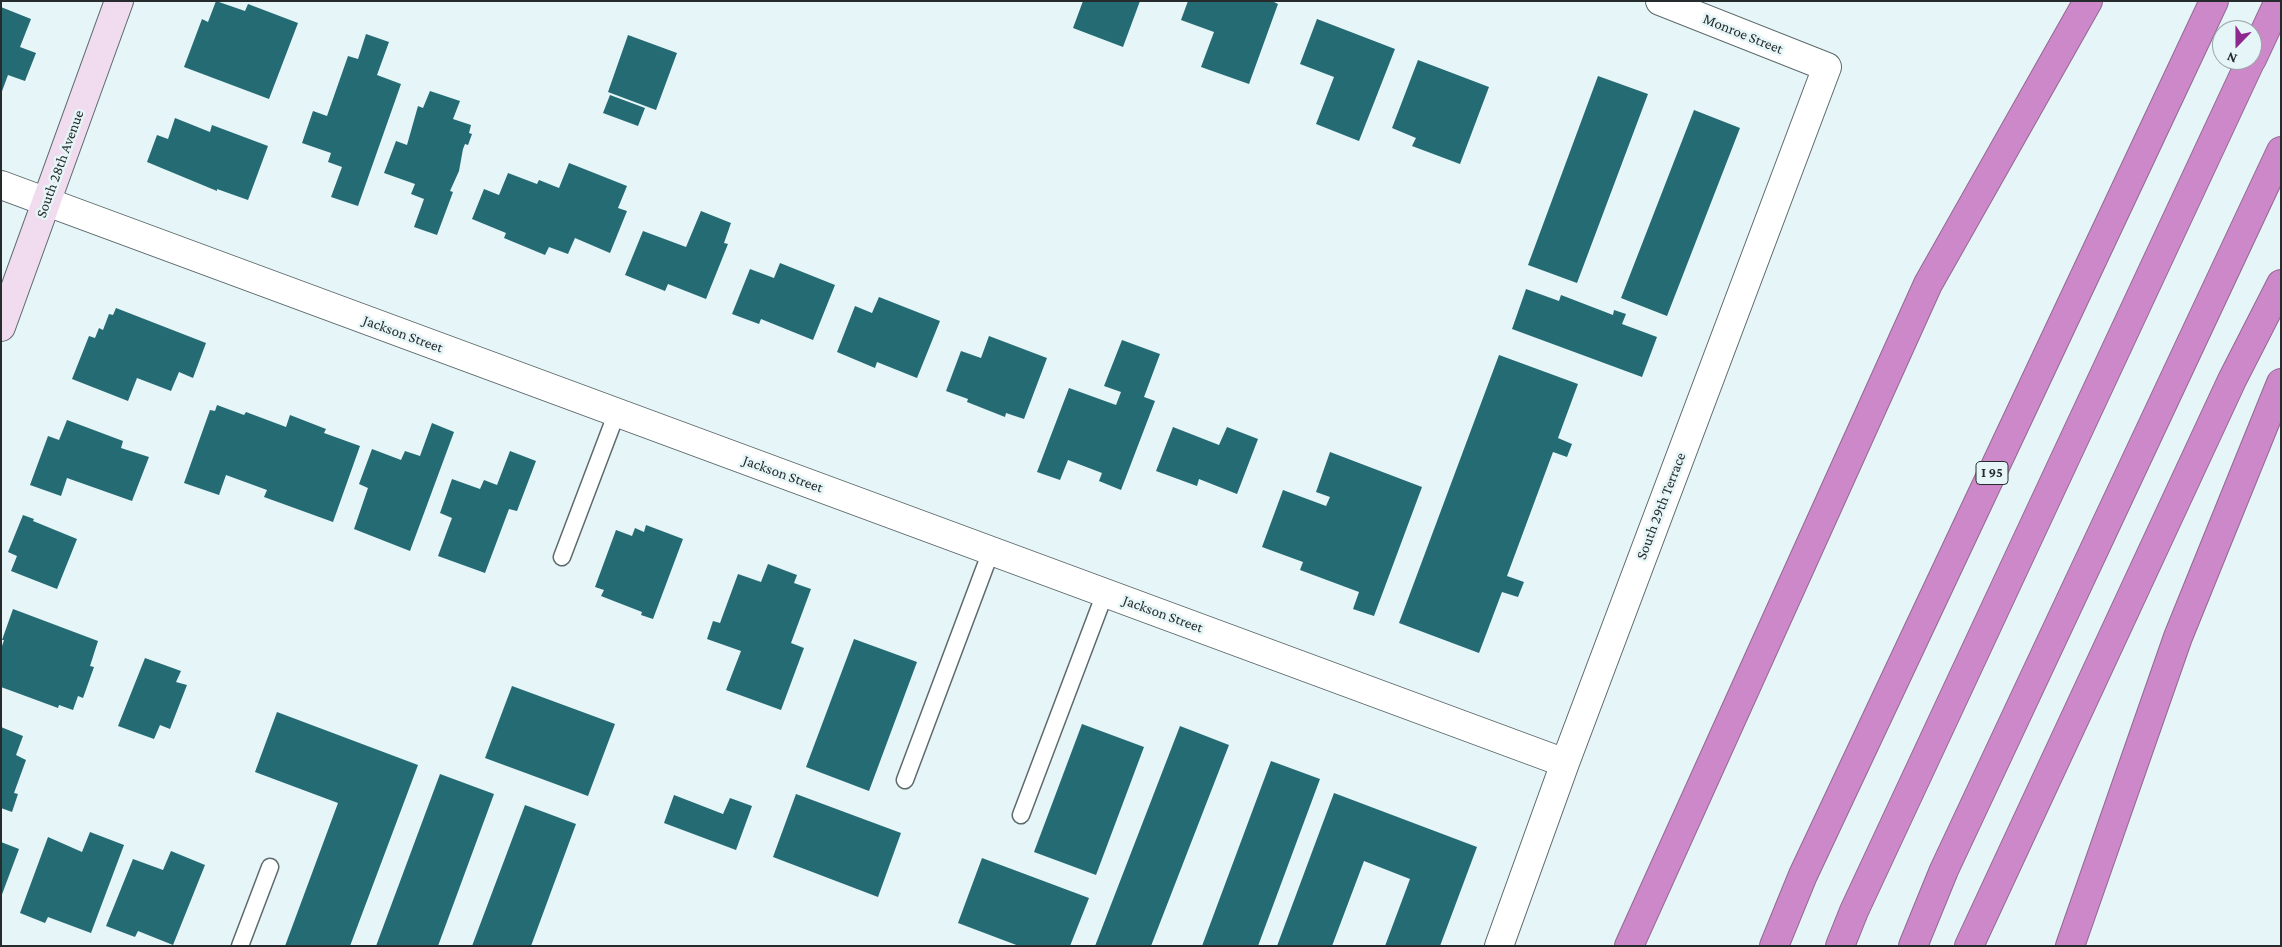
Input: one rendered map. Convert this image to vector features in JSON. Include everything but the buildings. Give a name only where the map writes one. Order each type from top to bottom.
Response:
[{"type":"highway","points":[[1629,946],[1928,284],[2088,1]]},
{"type":"highway","name":"I 95","points":[[1774,946],[1816,848],[2214,1]]},
{"type":"highway","points":[[2262,38],[2279,1]]},
{"type":"highway","points":[[1840,946],[1854,911],[2247,70]]},
{"type":"highway","points":[[1913,946],[1944,870],[2281,151]]},
{"type":"highway","points":[[1969,946],[2228,389],[2281,284]]},
{"type":"highway","points":[[2070,946],[2178,637],[2281,384]]},
{"type":"street","name":"South 28th Avenue","points":[[1,327],[119,1]]},
{"type":"street","name":"Monroe Street","points":[[1660,1],[1827,68]]},
{"type":"street","name":"South 29th Terrace","points":[[1499,946],[1565,763],[1827,68]]},
{"type":"street","name":"Jackson Street","points":[[1,185],[1565,763]]},
{"type":"lane","points":[[562,557],[617,412]]},
{"type":"lane","points":[[904,780],[991,551]]},
{"type":"lane","points":[[1021,816],[1105,593]]},
{"type":"lane","points":[[240,946],[270,867]]}]
